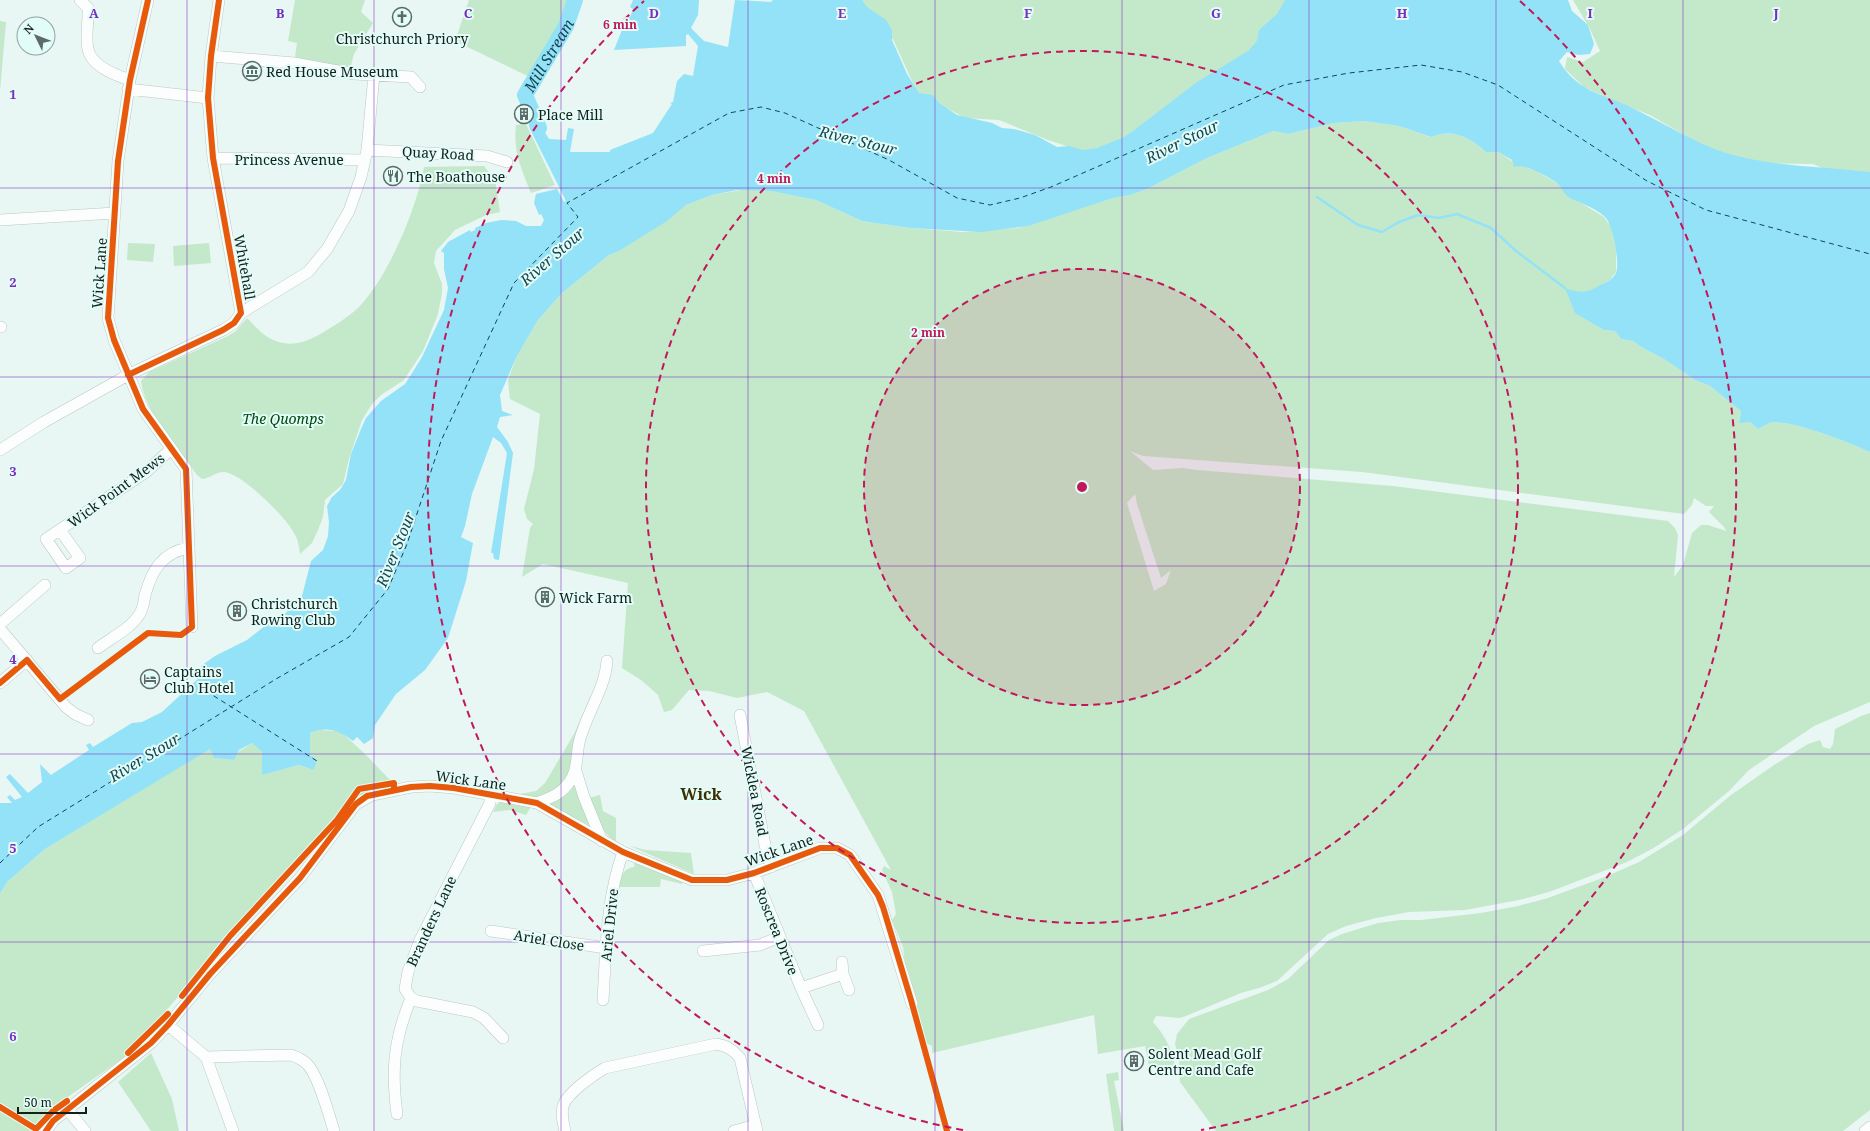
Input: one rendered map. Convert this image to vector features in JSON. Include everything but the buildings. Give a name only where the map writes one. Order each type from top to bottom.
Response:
[{"type":"street","points":[[80,0],[88,8],[88,50],[94,60],[105,70],[129,85],[208,98]]},
{"type":"street","name":"Wick Lane","points":[[148,0],[129,85],[118,161],[108,318],[114,340],[143,409],[186,469],[192,626]]},
{"type":"street","name":"Whitehall","points":[[0,450],[44,422],[128,375],[223,330],[234,323],[241,313],[213,158],[208,98],[211,56],[219,0]]},
{"type":"street","points":[[211,56],[294,63],[354,74],[411,77],[420,87]]},
{"type":"street","points":[[241,313],[308,272],[327,249],[349,211],[361,178],[366,155],[374,75]]},
{"type":"street","name":"Princess Avenue","points":[[213,158],[366,155]]},
{"type":"street","name":"Quay Road","points":[[366,155],[487,156],[508,162]]},
{"type":"street","points":[[0,220],[115,213]]},
{"type":"street","name":"Wick Point Mews","points":[[60,530],[146,472],[171,449]]},
{"type":"street","points":[[98,648],[133,623],[140,614],[148,584],[155,568],[172,553],[188,548]]},
{"type":"street","points":[[0,624],[45,586]]},
{"type":"street","points":[[0,629],[66,707],[75,714],[88,720]]},
{"type":"street","points":[[0,683],[27,660]]},
{"type":"street","points":[[537,803],[555,797],[562,792],[576,771],[579,742],[591,707],[606,675],[607,661]]},
{"type":"street","name":"Wicklea Road","points":[[740,715],[765,845],[771,866]]},
{"type":"street","points":[[576,771],[584,797],[602,841]]},
{"type":"street","name":"Wick Lane","points":[[46,1131],[53,1121],[151,1042],[168,1025],[210,974],[300,878],[356,804],[372,795],[421,786],[454,788],[537,803],[623,852],[692,880],[727,880],[754,873],[820,848],[837,848],[850,855],[878,895],[912,1004]]},
{"type":"street","name":"Branders Lane","points":[[411,998],[405,989],[405,981],[420,940],[490,803],[490,794]]},
{"type":"street","name":"Ariel Drive","points":[[603,1000],[606,948],[614,876],[623,852]]},
{"type":"street","name":"Roscrea Drive","points":[[754,873],[801,988],[818,1025]]},
{"type":"street","name":"Ariel Close","points":[[491,931],[606,948]]},
{"type":"street","points":[[703,951],[760,945],[780,937]]},
{"type":"street","points":[[842,962],[843,974],[849,990]]},
{"type":"street","name":"Roscrea Drive","points":[[801,988],[843,974]]},
{"type":"street","points":[[397,1114],[393,1084],[393,1066],[397,1039],[411,998],[416,1001],[473,1012],[484,1018],[504,1038]]},
{"type":"street","points":[[168,1025],[206,1058],[232,1131]]},
{"type":"street","points":[[565,1131],[562,1114],[564,1104],[572,1094],[592,1076],[616,1059],[716,1044],[726,1046],[734,1051],[740,1058],[756,1128],[734,1131]]},
{"type":"street","points":[[206,1058],[291,1055],[300,1058],[309,1065],[314,1074],[334,1131]]},
{"type":"street","points":[[67,1109],[85,1131]]},
{"type":"street","points":[[1865,1131],[1870,1127]]},
{"type":"green space","points":[[295,0],[365,0],[361,12],[373,23],[354,54],[350,69],[295,57],[297,43],[288,41]]},
{"type":"green space","points":[[469,0],[570,0],[538,81],[455,41]]},
{"type":"green space","points":[[859,0],[1290,0],[1258,45],[1162,113],[1111,145],[1082,151],[1048,140],[999,120],[965,118],[917,92],[893,39],[856,8]]},
{"type":"green space","points":[[1573,0],[1870,0],[1870,176],[1851,180],[1813,164],[1755,163],[1703,146],[1650,115],[1584,87],[1565,69],[1567,57],[1583,62],[1600,51],[1589,27]]},
{"type":"green space","points":[[0,21],[6,22],[0,91]]},
{"type":"green space","points":[[1364,121],[1399,126],[1430,137],[1438,134],[1453,134],[1467,138],[1486,152],[1498,152],[1518,165],[1536,171],[1558,184],[1568,197],[1578,201],[1604,217],[1611,227],[1616,249],[1616,272],[1610,280],[1589,292],[1576,292],[1586,319],[1604,330],[1615,331],[1621,339],[1633,341],[1664,359],[1695,380],[1710,386],[1741,411],[1739,422],[1750,422],[1758,429],[1769,423],[1778,422],[1790,424],[1820,432],[1870,452],[1870,702],[1814,726],[1749,770],[1729,791],[1683,829],[1652,849],[1627,862],[1549,892],[1519,900],[1465,910],[1409,912],[1376,918],[1346,926],[1328,934],[1277,981],[1241,993],[1180,1018],[1156,1016],[1153,1022],[1167,1042],[1175,1065],[1149,1067],[1145,1046],[1098,1054],[1094,1015],[932,1053],[932,1046],[926,1043],[905,964],[903,947],[892,920],[896,914],[892,892],[882,870],[884,866],[891,870],[804,711],[767,692],[737,698],[709,691],[689,690],[672,710],[664,712],[658,695],[641,680],[622,668],[628,583],[543,564],[522,577],[530,528],[533,524],[527,519],[524,509],[534,469],[540,414],[510,399],[508,380],[516,358],[538,320],[562,293],[609,255],[619,251],[686,205],[712,195],[747,189],[771,191],[816,200],[862,221],[910,228],[963,232],[1018,228],[1113,198],[1130,195],[1147,189],[1207,158],[1273,131],[1288,134],[1334,123]],"holes":[[[1130,451],[1143,456],[1362,472],[1684,514],[1692,505],[1694,498],[1706,506],[1714,506],[1709,512],[1726,531],[1708,525],[1701,525],[1692,533],[1683,565],[1674,577],[1678,535],[1675,528],[1668,521],[1393,486],[1183,468],[1153,470]],[[1135,494],[1161,578],[1171,570],[1166,584],[1154,591],[1127,503]]]},
{"type":"green space","points":[[526,124],[555,185],[531,193],[519,160],[515,135],[516,125]]},
{"type":"green space","name":"The Quomps","points":[[484,166],[495,180],[500,212],[486,215],[455,230],[436,251],[434,263],[442,284],[442,293],[438,314],[423,351],[404,380],[381,395],[372,404],[362,420],[349,459],[343,484],[325,500],[323,517],[312,543],[300,554],[299,545],[296,538],[282,517],[263,497],[242,480],[225,472],[202,479],[197,475],[156,418],[149,406],[141,381],[149,372],[228,336],[236,331],[247,318],[268,337],[283,343],[290,344],[303,342],[321,334],[357,309],[379,280],[390,262],[408,222],[424,167]]},
{"type":"green space","points":[[128,243],[155,244],[153,262],[127,260]]},
{"type":"green space","points":[[209,243],[211,263],[174,266],[173,246]]},
{"type":"green space","points":[[591,695],[571,772],[552,795],[534,798],[520,794],[536,791],[545,783],[574,734]]},
{"type":"green space","points":[[1870,713],[1870,1110],[1843,1131],[1216,1131],[1180,1082],[1179,1059],[1175,1044],[1177,1034],[1189,1019],[1268,990],[1288,979],[1329,940],[1342,934],[1378,923],[1481,913],[1518,906],[1548,898],[1605,877],[1639,862],[1683,835],[1731,795],[1774,765],[1808,744],[1820,740],[1823,747],[1830,749],[1833,744],[1835,729]]},
{"type":"green space","points":[[320,730],[340,731],[390,780],[388,786],[360,795],[294,871],[207,964],[126,1056],[62,1101],[34,1131],[0,1131],[0,894],[7,882],[45,849],[210,748],[214,758],[234,760],[235,754],[252,743],[262,752],[262,775],[299,765],[314,770],[317,760],[310,755],[310,733]]},
{"type":"green space","points":[[573,781],[590,824],[589,825],[548,805]]},
{"type":"green space","points":[[600,795],[603,811],[616,818],[616,842],[610,838],[602,828],[589,798]]},
{"type":"green space","points":[[503,800],[531,807],[526,815],[510,810],[493,812],[497,804]]},
{"type":"green space","points":[[630,846],[646,850],[691,853],[694,874]]},
{"type":"green space","points":[[635,861],[683,881],[682,884],[661,879],[660,887],[619,887],[623,874],[630,868],[634,867]]},
{"type":"green space","points":[[151,1053],[172,1099],[179,1131],[151,1131],[118,1082]]},
{"type":"green space","points":[[1118,1072],[1119,1080],[1114,1081],[1124,1131],[1114,1131],[1106,1074]]},
{"type":"water","name":"River Stour","points":[[633,0],[699,0],[698,15],[691,28],[704,41],[728,47],[735,0],[771,2],[773,0],[862,0],[867,7],[886,20],[892,30],[892,40],[907,74],[919,93],[933,95],[939,103],[957,115],[992,123],[1002,128],[1014,129],[1035,135],[1057,147],[1069,146],[1083,150],[1097,148],[1122,138],[1197,82],[1248,51],[1257,41],[1259,30],[1277,14],[1285,0],[1568,0],[1572,11],[1588,25],[1594,44],[1590,54],[1579,55],[1567,52],[1559,61],[1573,79],[1581,85],[1628,106],[1701,143],[1726,153],[1744,158],[1780,164],[1870,172],[1870,452],[1820,432],[1790,424],[1778,422],[1769,423],[1758,429],[1750,422],[1739,423],[1741,411],[1710,386],[1695,380],[1664,359],[1633,341],[1621,339],[1615,331],[1604,330],[1575,313],[1565,288],[1580,292],[1588,291],[1608,281],[1616,273],[1616,253],[1613,235],[1608,221],[1597,211],[1568,197],[1558,184],[1549,178],[1524,167],[1514,167],[1512,160],[1498,152],[1486,152],[1467,138],[1453,134],[1446,133],[1431,137],[1399,126],[1364,121],[1334,123],[1288,134],[1273,131],[1207,158],[1147,189],[1130,195],[1113,198],[1028,226],[982,232],[910,228],[862,221],[816,200],[771,191],[737,190],[712,195],[686,205],[667,221],[619,251],[609,255],[562,293],[538,320],[516,358],[500,395],[502,411],[513,415],[500,417],[497,427],[508,442],[513,453],[499,560],[494,559],[493,553],[491,553],[507,453],[501,443],[493,437],[472,494],[461,537],[473,543],[466,581],[448,638],[425,670],[396,694],[375,725],[373,738],[364,744],[357,737],[353,741],[333,730],[322,730],[310,733],[310,755],[317,760],[314,770],[299,765],[262,775],[262,752],[252,743],[239,750],[234,760],[214,758],[210,749],[45,849],[7,882],[0,894],[0,803],[12,803],[7,797],[10,795],[15,800],[22,797],[6,777],[10,774],[28,793],[42,782],[40,764],[51,775],[89,750],[86,745],[90,743],[93,747],[132,723],[142,722],[162,712],[201,676],[201,666],[215,656],[247,640],[265,626],[282,617],[302,596],[311,561],[323,550],[328,536],[329,522],[327,506],[332,497],[340,490],[346,480],[351,454],[366,418],[381,401],[405,384],[422,357],[444,310],[448,288],[444,269],[444,253],[441,251],[448,242],[470,230],[471,232],[475,230],[475,228],[486,223],[501,220],[516,221],[526,226],[541,226],[544,220],[541,214],[539,215],[534,203],[536,194],[557,189],[564,202],[566,201],[530,129],[528,119],[530,118],[537,128],[529,110],[533,109],[536,118],[549,139],[566,140],[568,128],[574,129],[570,152],[610,152],[610,150],[653,133],[672,104],[670,103],[673,102],[677,81],[684,74],[693,76],[698,46],[688,34],[686,35],[686,46],[614,50],[622,30],[625,30],[629,21],[626,20],[627,16],[630,17],[633,9],[630,7]]},
{"type":"waterway","name":"Mill Stream","points":[[539,128],[525,95],[566,26],[575,0]]},
{"type":"waterway","points":[[1317,197],[1358,225],[1382,232],[1399,222],[1418,215],[1439,218],[1457,214],[1491,228],[1516,251],[1565,288]]},
{"type":"ferry route","points":[[0,863],[38,827],[276,679],[349,637],[388,589],[407,544],[441,441],[514,283],[578,217],[567,203],[729,113],[761,107],[785,113],[889,160],[957,198],[990,205],[1020,198],[1051,187],[1284,85],[1349,73],[1421,65],[1462,72],[1498,85],[1647,181],[1706,210],[1870,254]]},
{"type":"ferry route","points":[[206,691],[317,761]]},
{"type":"cycle path","points":[[0,683],[27,660],[60,699],[148,633],[181,635],[192,627],[186,469],[143,409],[114,340],[108,318],[118,161],[130,80],[148,0]]},
{"type":"cycle path","points":[[128,375],[223,330],[234,323],[241,313],[213,158],[208,98],[211,56],[219,0]]},
{"type":"cycle path","points":[[182,996],[230,936],[337,820],[359,789],[394,783],[394,790]]},
{"type":"cycle path","points":[[46,1131],[53,1121],[151,1043],[168,1025],[210,974],[300,878],[356,804],[367,796],[411,787],[430,786],[454,788],[537,803],[623,852],[692,880],[727,880],[754,873],[820,848],[837,848],[850,855],[878,895],[883,907],[911,1000],[947,1131]]},
{"type":"cycle path","points":[[128,1053],[168,1014]]},
{"type":"cycle path","points":[[0,1107],[36,1129],[53,1111],[67,1101]]},
{"type":"place","name":"Christchurch Priory","points":[[402,17]]},
{"type":"place","name":"Red House Museum","points":[[252,71]]},
{"type":"place","name":"Place Mill","points":[[524,114]]},
{"type":"place","name":"The Boathouse","points":[[393,176]]},
{"type":"place","name":"Wick Farm","points":[[545,597]]},
{"type":"place","name":"Christchurch Rowing Club","points":[[237,611]]},
{"type":"place","name":"Captains Club Hotel","points":[[150,679]]},
{"type":"place","name":"Solent Mead Golf Centre and Cafe","points":[[1134,1061]]},
{"type":"district","name":"Wick","points":[[701,794]]}]
